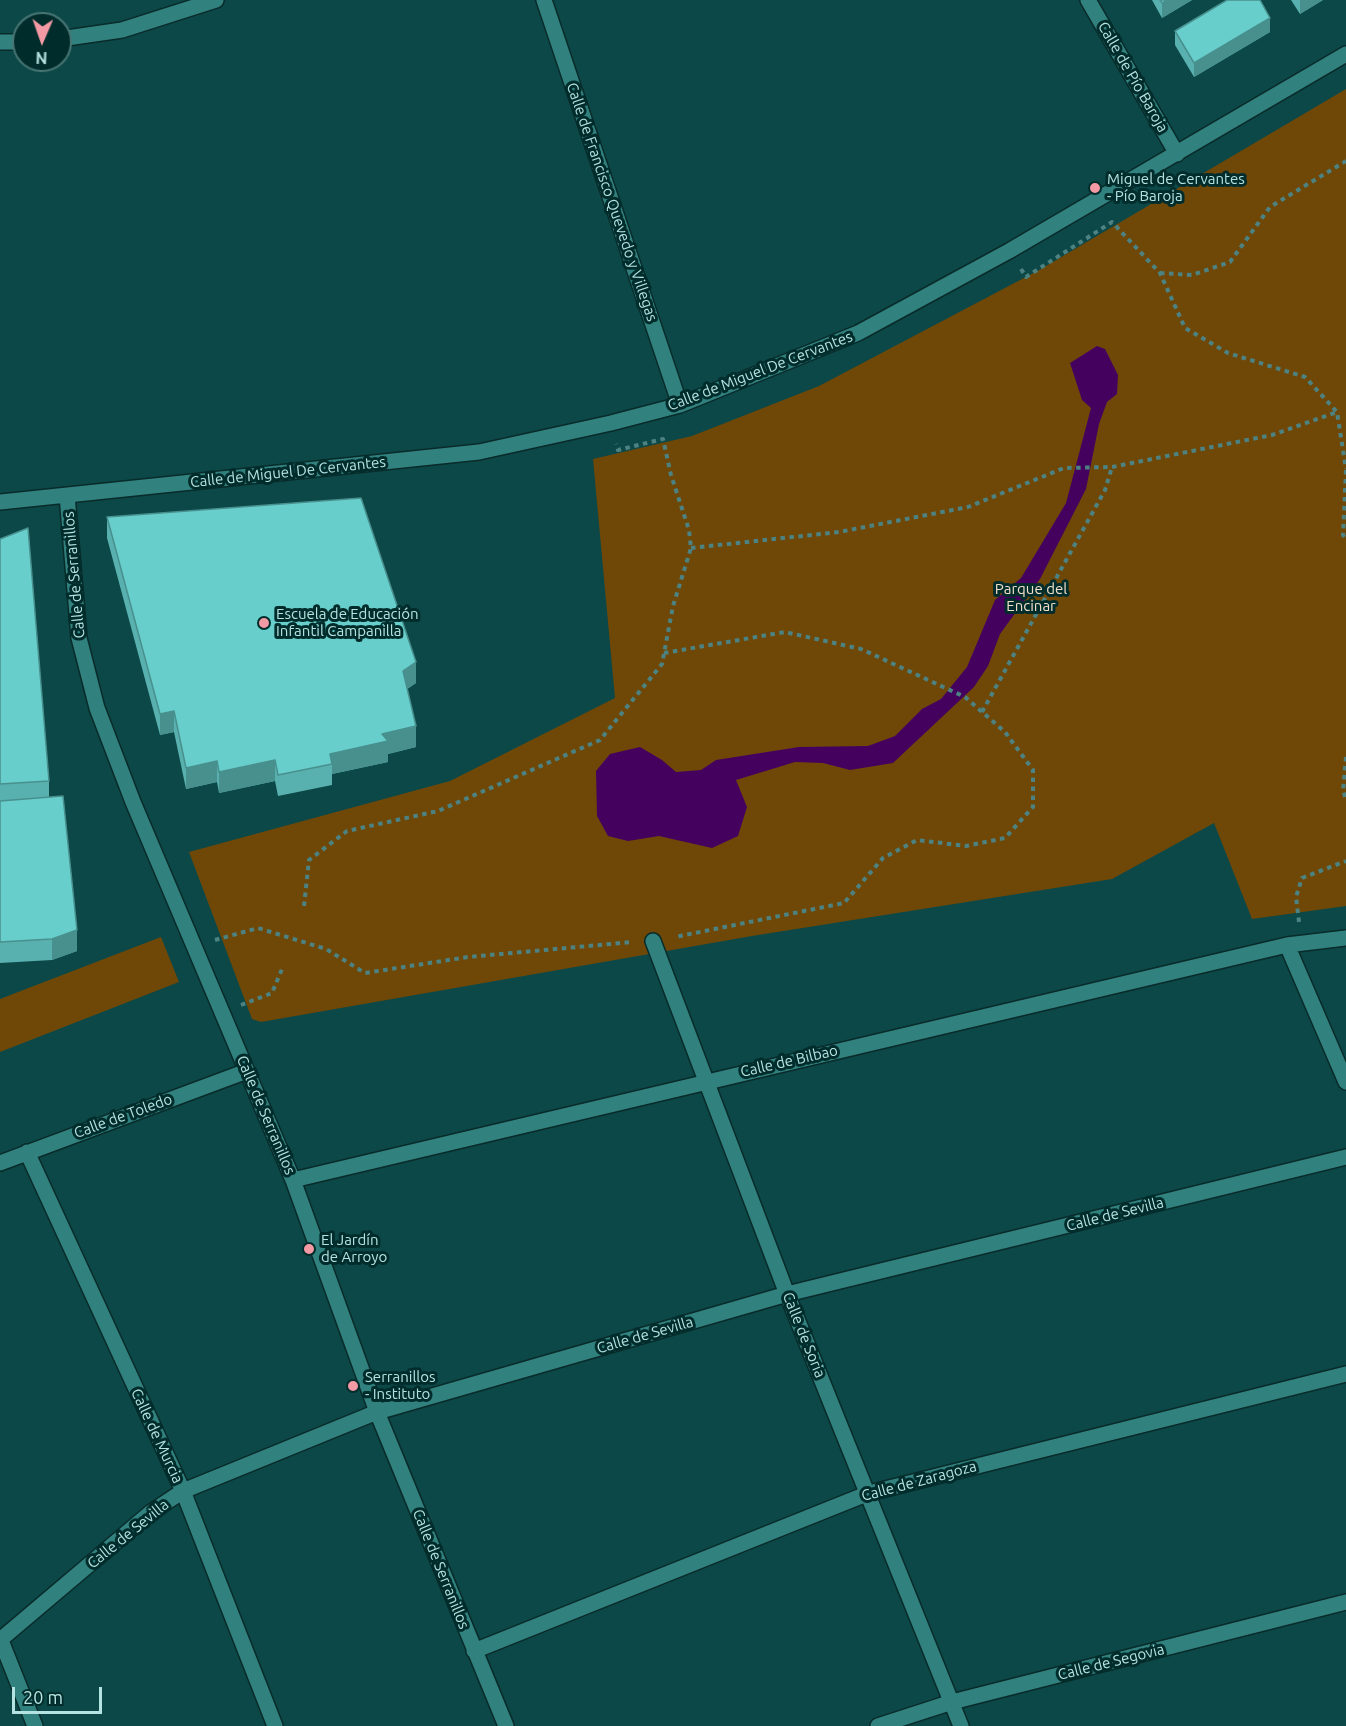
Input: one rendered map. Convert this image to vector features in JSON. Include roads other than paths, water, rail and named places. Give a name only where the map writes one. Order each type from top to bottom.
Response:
[{"type":"street","points":[[72,37],[122,30],[216,0]]},
{"type":"street","name":"Calle de Francisco Quevedo y Villegas","points":[[544,0],[681,405]]},
{"type":"street","name":"Calle de Pío Baroja","points":[[1088,0],[1177,154]]},
{"type":"street","name":"Calle de Miguel De Cervantes","points":[[0,502],[479,452],[681,405],[858,333],[1008,251],[1346,54]]},
{"type":"street","name":"Calle de Serranillos","points":[[67,495],[79,638],[97,708],[293,1180],[377,1412],[506,1726]]},
{"type":"street","name":"Calle de Bilbao","points":[[293,1180],[708,1080],[1294,944],[1346,938]]},
{"type":"street","name":"Calle de Soria","points":[[653,941],[708,1080],[787,1294],[961,1726]]},
{"type":"street","points":[[1294,944],[1346,1082]]},
{"type":"street","name":"Calle de Toledo","points":[[0,1163],[247,1071]]},
{"type":"street","name":"Calle de Murcia","points":[[27,1152],[183,1491],[275,1726]]},
{"type":"street","name":"Calle de Sevilla","points":[[0,1639],[150,1514],[183,1491],[377,1412],[787,1294],[1346,1157]]},
{"type":"street","name":"Calle de Zaragoza","points":[[474,1652],[869,1493],[1346,1374]]},
{"type":"street","name":"Calle de Segovia","points":[[878,1726],[952,1702],[1346,1602]]},
{"type":"street","points":[[0,1639],[35,1726]]},
{"type":"place","name":"Miguel de Cervantes - Pío Baroja","points":[[1095,188]]},
{"type":"place","name":"Escuela de Educación Infantil Campanilla","points":[[264,623]]},
{"type":"place","name":"El Jardín de Arroyo","points":[[309,1249]]},
{"type":"place","name":"Serranillos - Instituto","points":[[353,1386]]},
{"type":"park label","name":"Parque del Encinar","points":[[1031,598]]}]
